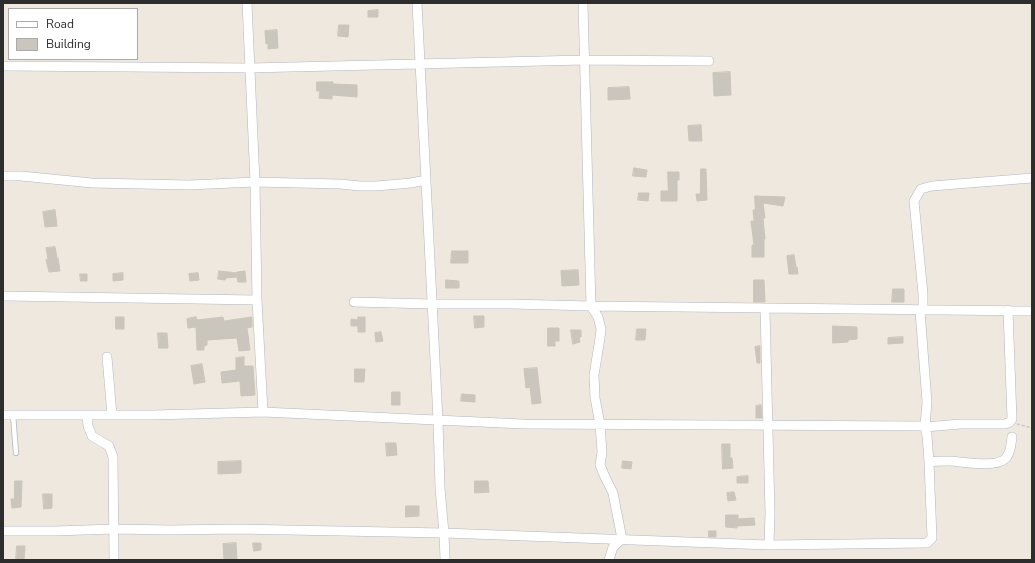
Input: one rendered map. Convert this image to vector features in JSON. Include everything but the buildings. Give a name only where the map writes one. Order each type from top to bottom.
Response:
[{"type":"street","points":[[247,3],[257,300],[263,412]]},
{"type":"street","points":[[417,3],[438,420],[440,488],[444,533],[444,560]]},
{"type":"street","points":[[583,3],[591,306],[598,317],[600,329],[594,375],[595,398],[600,424],[602,452],[600,465],[613,493],[622,539]]},
{"type":"street","points":[[3,66],[250,68],[584,60],[709,61]]},
{"type":"street","points":[[3,176],[21,176],[99,183],[189,185],[254,182],[376,186],[426,180]]},
{"type":"street","points":[[3,531],[55,532],[114,529],[236,529],[444,533],[769,545],[927,543],[932,538],[929,462],[925,427],[927,402],[921,311],[923,294],[914,201],[921,189],[932,186],[1032,178]]},
{"type":"street","points":[[3,296],[257,300]]},
{"type":"street","points":[[354,302],[591,306],[863,308],[921,311],[1032,311]]},
{"type":"street","points":[[765,308],[768,394],[767,425],[770,513],[769,545]]},
{"type":"street","points":[[3,415],[112,415],[263,412],[523,424],[925,427],[961,424],[1005,424],[1010,422],[1012,419],[1008,310]]},
{"type":"street","points":[[107,357],[112,415]]},
{"type":"street","points":[[87,415],[88,426],[92,436],[110,446],[113,457],[114,560]]},
{"type":"street","points":[[929,462],[949,461],[991,464],[998,463],[1006,458],[1012,437]]},
{"type":"street","points":[[609,560],[613,547],[622,539]]},
{"type":"lane","points":[[13,415],[16,454]]},
{"type":"path","points":[[1010,422],[1032,428]]}]
